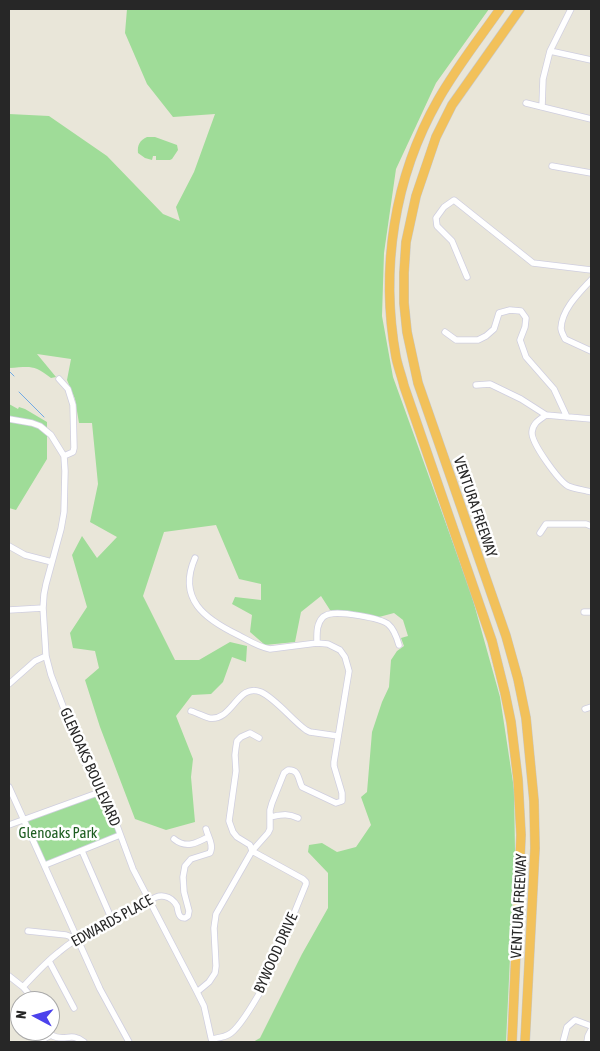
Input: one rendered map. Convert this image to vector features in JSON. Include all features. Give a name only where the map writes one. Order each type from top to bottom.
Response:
[{"type":"highway","name":"VENTURA FREEWAY","points":[[500,9],[439,98],[426,121],[410,161],[397,208],[391,246],[390,274],[396,350],[402,377],[492,641],[506,693],[515,752],[521,836],[512,1042]]},
{"type":"highway","points":[[391,304],[394,298],[393,268],[398,225],[414,162],[445,98],[506,9]]},
{"type":"highway","points":[[514,9],[457,89],[424,154],[405,221],[400,265],[400,313],[408,364],[500,632],[517,698],[525,742],[530,749]]},
{"type":"highway","name":"VENTURA FREEWAY","points":[[520,9],[452,105],[436,137],[416,196],[406,242],[404,303],[418,382],[506,636],[526,718],[534,801],[535,848],[525,1042]]},
{"type":"highway","points":[[445,502],[456,522],[504,665],[520,755],[525,803],[526,860],[517,1042]]},
{"type":"highway","points":[[521,1042],[521,1035],[526,1026]]},
{"type":"street","points":[[542,107],[543,79],[550,51],[571,9]]},
{"type":"street","points":[[550,51],[591,60]]},
{"type":"street","points":[[526,103],[591,119]]},
{"type":"street","points":[[552,166],[591,173]]},
{"type":"street","points":[[467,277],[452,241],[437,226],[436,218],[444,207],[454,200],[533,263],[591,270]]},
{"type":"street","points":[[591,280],[572,300],[563,318],[561,330],[565,339],[591,350]]},
{"type":"street","points":[[445,332],[456,340],[478,340],[494,329],[499,313],[510,310],[521,311],[526,318],[520,340],[526,356],[554,389],[567,417]]},
{"type":"street","points":[[9,419],[40,426],[51,435],[64,456],[73,452],[73,405],[68,389],[59,378]]},
{"type":"street","points":[[476,385],[490,384],[521,399],[546,415],[591,419]]},
{"type":"street","points":[[546,415],[536,422],[532,432],[533,439],[552,470],[568,486],[591,492]]},
{"type":"street","name":"GLENOAKS BOULEVARD","points":[[64,456],[64,512],[46,584],[43,608],[46,656],[51,675],[84,761],[112,816],[133,869],[198,992],[204,1006],[212,1041]]},
{"type":"street","points":[[540,533],[546,524],[586,524],[591,526]]},
{"type":"street","points":[[9,546],[26,555],[52,562]]},
{"type":"street","points":[[195,558],[190,578],[190,591],[196,604],[210,619],[263,648],[270,649],[317,643],[328,644],[340,650],[349,671],[334,766],[343,800],[336,803],[302,788],[296,772],[290,769],[286,771],[272,803],[268,833],[252,851],[216,914],[214,928],[215,973],[209,982],[198,992]]},
{"type":"street","points":[[9,610],[43,608]]},
{"type":"street","points":[[584,612],[591,612]]},
{"type":"street","points":[[317,643],[318,627],[322,619],[331,613],[337,613],[371,618],[388,624],[396,636],[399,645]]},
{"type":"street","points":[[9,684],[35,661],[46,656]]},
{"type":"street","points":[[191,711],[210,718],[220,716],[228,712],[245,693],[257,691],[268,696],[306,730],[338,736]]},
{"type":"street","points":[[252,851],[250,846],[233,832],[229,821],[236,771],[235,755],[237,741],[240,737],[250,733],[258,738]]},
{"type":"street","points":[[9,787],[100,989],[129,1042]]},
{"type":"street","points":[[9,825],[100,792]]},
{"type":"street","points":[[270,817],[282,814],[298,818]]},
{"type":"street","name":"EDWARDS PLACE","points":[[23,987],[49,960],[77,939],[150,901],[154,897],[166,896],[173,901],[182,918],[188,916],[189,912],[184,892],[185,866],[191,860],[210,853],[212,850],[212,844],[206,829]]},
{"type":"street","points":[[45,865],[120,836]]},
{"type":"street","points":[[174,839],[183,844],[193,844],[208,837]]},
{"type":"street","points":[[82,851],[112,920]]},
{"type":"street","name":"BYWOOD DRIVE","points":[[212,1041],[230,1034],[237,1027],[260,992],[267,980],[306,886],[306,882],[303,879],[252,851]]},
{"type":"street","points":[[28,931],[66,935],[77,939]]},
{"type":"street","points":[[49,960],[74,1008]]},
{"type":"street","points":[[9,976],[26,991]]},
{"type":"street","points":[[562,1042],[567,1027],[575,1020],[591,1026]]},
{"type":"street","points":[[587,1042],[591,1030]]},
{"type":"street","points":[[60,1039],[71,1036],[84,1042]]},
{"type":"green space","points":[[127,9],[489,9],[436,83],[396,169],[384,253],[382,316],[393,377],[471,593],[500,697],[514,789],[515,852],[506,1042],[253,1042],[260,1038],[302,954],[328,908],[328,873],[308,852],[309,845],[322,843],[337,852],[356,847],[371,825],[361,797],[367,792],[372,732],[389,687],[391,660],[397,651],[404,646],[401,638],[408,636],[403,620],[394,613],[379,617],[330,610],[321,596],[301,612],[295,642],[265,645],[250,632],[252,615],[232,604],[235,597],[261,600],[261,584],[239,579],[216,525],[164,532],[143,596],[175,660],[199,660],[230,642],[247,646],[246,662],[232,657],[223,682],[211,694],[192,695],[176,716],[193,759],[191,777],[195,822],[166,830],[135,819],[100,727],[85,680],[99,668],[95,651],[73,648],[70,633],[87,607],[72,555],[82,536],[97,558],[117,537],[90,522],[98,484],[92,423],[79,423],[75,399],[67,380],[71,359],[37,354],[56,377],[51,378],[40,370],[31,367],[9,368],[9,114],[49,116],[107,156],[163,214],[180,221],[176,207],[194,172],[215,114],[173,117],[147,84],[125,33]]},
{"type":"green space","points":[[147,137],[155,137],[177,145],[178,150],[170,160],[156,160],[156,156],[153,156],[152,160],[145,158],[138,153],[138,148],[141,141]]},
{"type":"green space","points":[[9,404],[18,409],[19,407],[25,409],[47,422],[47,459],[16,510],[9,508]]},
{"type":"green space","name":"Glenoaks Park","points":[[100,792],[120,835],[45,865],[24,819]]},
{"type":"waterway","points":[[9,372],[14,376]]},
{"type":"waterway","points":[[19,392],[44,417]]}]
